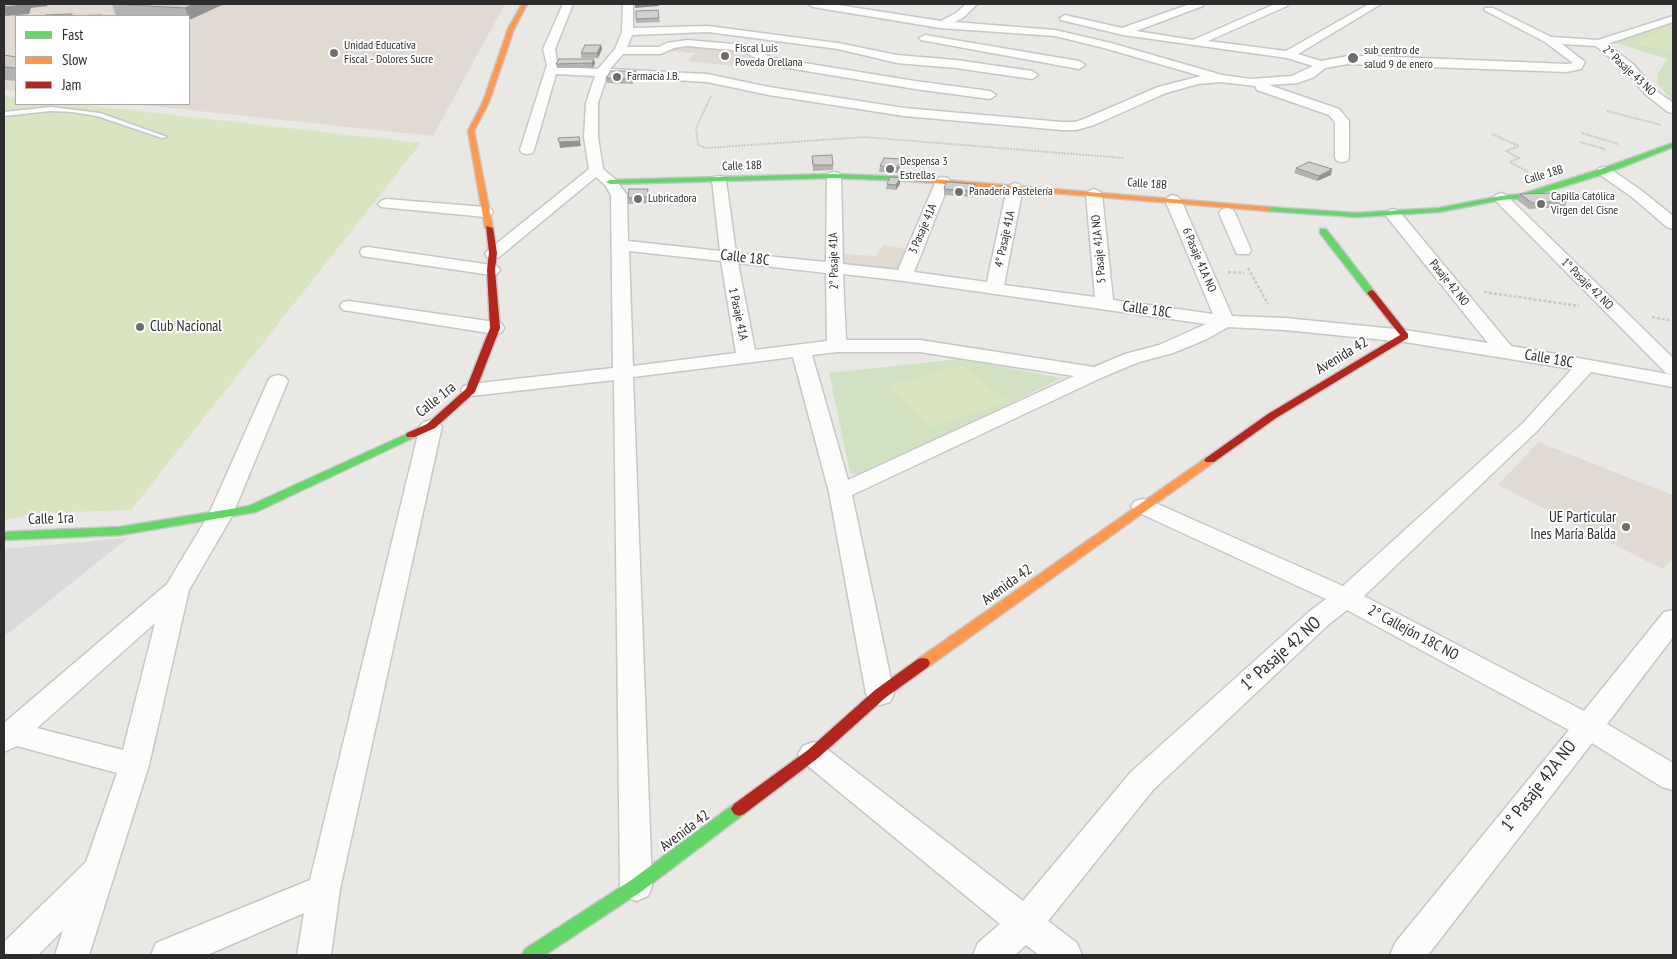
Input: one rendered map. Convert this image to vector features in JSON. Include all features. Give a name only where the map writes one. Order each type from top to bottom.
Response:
[{"type":"street","name":"Calle 1ra","points":[[4,536],[120,531],[220,516],[252,509],[432,426],[471,390],[495,328],[493,253],[471,131],[486,102],[511,29],[524,4]]},
{"type":"street","points":[[527,150],[552,70],[553,65],[548,49],[568,4]]},
{"type":"street","points":[[628,4],[628,32],[620,50],[602,72],[592,103],[591,137],[603,176],[618,195],[636,886]]},
{"type":"street","points":[[813,4],[942,24],[1055,33],[1124,49],[1221,78],[1251,83],[1294,80],[1310,74],[1321,65]]},
{"type":"street","points":[[869,78],[898,59],[942,24],[960,15],[972,4]]},
{"type":"street","points":[[1123,32],[1199,4]]},
{"type":"street","points":[[1194,43],[1283,4]]},
{"type":"street","points":[[1288,55],[1376,4]]},
{"type":"street","points":[[1065,18],[1123,32],[1288,55],[1321,65],[1348,60],[1373,60],[1514,67],[1567,68],[1577,66],[1579,62],[1549,40],[1489,10]]},
{"type":"street","name":"2° Pasaje 43 NO","points":[[1599,43],[1673,19]]},
{"type":"street","points":[[628,32],[708,29],[838,46],[898,59],[956,64],[1032,75]]},
{"type":"street","points":[[1549,40],[1599,43]]},
{"type":"street","points":[[620,50],[661,51],[671,45],[688,43],[745,48],[770,60],[869,78],[990,95]]},
{"type":"street","points":[[918,43],[1078,65]]},
{"type":"street","name":"2° Pasaje 43 NO","points":[[1599,43],[1630,68],[1649,91],[1673,109]]},
{"type":"street","points":[[552,70],[682,76],[729,82],[769,91],[904,112],[1062,126],[1076,126],[1089,122],[1162,90],[1197,80],[1221,78]]},
{"type":"street","points":[[1251,83],[1266,90],[1334,112],[1342,121],[1342,158]]},
{"type":"street","name":"Calle 18B","points":[[603,176],[719,180],[834,176],[943,181],[1296,212],[1356,215],[1393,214],[1439,210],[1501,198],[1524,196],[1604,171],[1673,145]]},
{"type":"street","points":[[1604,171],[1637,194],[1673,224]]},
{"type":"street","points":[[493,253],[603,176]]},
{"type":"street","name":"2° Pasaje 41A","points":[[834,176],[834,269],[837,346]]},
{"type":"street","name":"1 Pasaje 41A","points":[[719,180],[732,284],[747,358]]},
{"type":"street","name":"3 Pasaje 41A","points":[[904,276],[943,181]]},
{"type":"street","name":"4° Pasaje 41A","points":[[994,290],[1015,188]]},
{"type":"street","name":"5 Pasaje 41A NO","points":[[1094,194],[1104,304]]},
{"type":"street","name":"1° Pasaje 42 NO","points":[[1501,198],[1673,369]]},
{"type":"street","name":"6 Pasaje 41A NO","points":[[1173,200],[1225,321]]},
{"type":"street","points":[[386,204],[485,212]]},
{"type":"street","points":[[1227,213],[1243,250]]},
{"type":"street","name":"Pasaje 42 NO","points":[[1393,214],[1505,351]]},
{"type":"street","points":[[1323,230],[1405,336]]},
{"type":"street","name":"Calle 18C","points":[[620,245],[904,276],[1225,321],[1285,324],[1405,336],[1505,351],[1673,381]]},
{"type":"street","points":[[368,252],[492,270]]},
{"type":"street","points":[[349,306],[495,328]]},
{"type":"street","points":[[840,492],[1096,373],[1132,358],[1183,342],[1225,321]]},
{"type":"street","name":"Avenida 42","points":[[531,955],[636,886],[813,754],[880,694],[1143,506],[1272,416],[1405,336]]},
{"type":"street","points":[[471,390],[837,346],[920,346],[1096,373]]},
{"type":"street","points":[[801,351],[840,492],[880,694]]},
{"type":"street","name":"1° Pasaje 42 NO","points":[[990,955],[1024,924],[1142,781],[1319,618],[1346,598],[1530,426],[1586,366]]},
{"type":"street","points":[[72,955],[134,765],[176,590],[220,516],[278,381]]},
{"type":"street","points":[[314,955],[324,889],[432,426]]},
{"type":"street","name":"2° Callejón 18C NO","points":[[1143,506],[1346,598],[1587,726],[1673,778]]},
{"type":"street","points":[[8,737],[176,590]]},
{"type":"street","name":"1° Pasaje 42A NO","points":[[1417,951],[1587,726],[1673,619]]},
{"type":"street","points":[[8,737],[134,765]]},
{"type":"street","points":[[813,754],[1065,955]]},
{"type":"street","points":[[15,955],[100,869]]},
{"type":"street","points":[[168,955],[324,889]]},
{"type":"lane","points":[[4,114],[51,109],[72,110],[98,114],[164,137]]},
{"type":"path","points":[[729,82],[712,95],[698,120],[696,128],[698,145],[708,148],[721,148],[864,137],[1123,158]]},
{"type":"path","points":[[1607,111],[1664,126]]},
{"type":"path","points":[[1492,134],[1520,146],[1506,151],[1519,158],[1510,162],[1533,174]]},
{"type":"path","points":[[1452,287],[1673,321]]},
{"type":"shaded area","name":"Unidad Educativa Fiscal - Dolores Sucre","points":[[4,4],[505,4],[433,136],[142,105],[190,105],[190,15],[15,15],[15,91],[4,90]]},
{"type":"shaded area","name":"Fiscal Luis Poveda Orellana","points":[[678,44],[744,48],[760,58],[744,67],[687,61],[696,53],[670,51]]},
{"type":"shaded area","points":[[883,245],[909,249],[897,272],[841,266],[842,254],[876,256]]},
{"type":"shaded area","name":"UE Particular Ines María Balda","points":[[1538,442],[1673,495],[1673,559],[1662,569],[1498,485]]},
{"type":"shaded area","points":[[128,538],[4,637],[4,549]]},
{"type":"green space","points":[[1673,21],[1673,102],[1657,83],[1658,74],[1667,59],[1614,42]]},
{"type":"green space","points":[[1673,22],[1673,52],[1636,44]]},
{"type":"green space","name":"Club Nacional","points":[[4,96],[15,97],[15,105],[84,105],[421,143],[131,510],[38,513],[4,520]]},
{"type":"green space","points":[[959,359],[1062,378],[862,476],[850,473],[829,373]]},
{"type":"green space","points":[[963,365],[1008,402],[931,427],[888,386]]},
{"type":"building","points":[[4,4],[26,4],[4,7]]},
{"type":"building","points":[[112,4],[193,4],[185,8]]},
{"type":"building","points":[[658,10],[659,18],[636,19],[636,11]]},
{"type":"building","points":[[585,45],[601,45],[597,53],[581,53]]},
{"type":"building","points":[[4,55],[15,57],[15,68],[4,67]]},
{"type":"building","points":[[559,59],[594,59],[592,63],[556,64]]},
{"type":"building","points":[[611,71],[636,71],[631,79],[606,78]]},
{"type":"building","points":[[579,137],[580,141],[559,142],[558,138]]},
{"type":"building","points":[[832,155],[833,165],[813,165],[812,156]]},
{"type":"building","points":[[884,158],[901,159],[897,168],[880,166]]},
{"type":"building","points":[[1309,162],[1332,169],[1319,176],[1296,168]]},
{"type":"building","points":[[890,177],[900,178],[896,185],[887,184]]},
{"type":"building","points":[[946,182],[975,184],[974,191],[944,189]]},
{"type":"building","points":[[629,189],[648,189],[647,197],[628,198]]},
{"type":"building","points":[[1555,193],[1567,201],[1532,203],[1520,194]]},
{"type":"traffic: fast","points":[[1268,209],[1356,215],[1439,210],[1501,198],[1523,196],[1604,171],[1673,145]]},
{"type":"traffic: fast","points":[[610,182],[834,176],[910,179]]},
{"type":"traffic: fast","points":[[1323,231],[1371,293]]},
{"type":"traffic: fast","points":[[4,536],[120,531],[252,509],[411,435]]},
{"type":"traffic: fast","points":[[531,955],[636,886],[739,809]]},
{"type":"traffic: slow","points":[[489,228],[471,131],[486,102],[511,29],[524,4]]},
{"type":"traffic: slow","points":[[910,179],[1268,209]]},
{"type":"traffic: slow","points":[[923,663],[1210,460]]},
{"type":"traffic: jam","points":[[411,435],[431,426],[471,390],[495,328],[491,270],[493,253],[489,228]]},
{"type":"traffic: jam","points":[[1210,460],[1272,416],[1405,336],[1371,293]]},
{"type":"traffic: jam","points":[[739,809],[813,754],[880,694],[923,663]]},
{"type":"place","name":"Unidad Educativa Fiscal - Dolores Sucre","points":[[334,53]]},
{"type":"place","name":"Fiscal Luis Poveda Orellana","points":[[725,56]]},
{"type":"place","name":"sub centro de salud 9 de enero","points":[[1353,58]]},
{"type":"place","name":"Farmacia J.B.","points":[[617,77]]},
{"type":"place","name":"Despensa 3 Estrellas","points":[[890,169]]},
{"type":"place","name":"Panadería Pastelería","points":[[959,192]]},
{"type":"place","name":"Lubricadora","points":[[638,199]]},
{"type":"place","name":"Capilla Católica Virgen del Cisne","points":[[1541,204]]},
{"type":"place","name":"Club Nacional","points":[[140,327]]},
{"type":"place","name":"UE Particular Ines María Balda","points":[[1626,527]]}]
